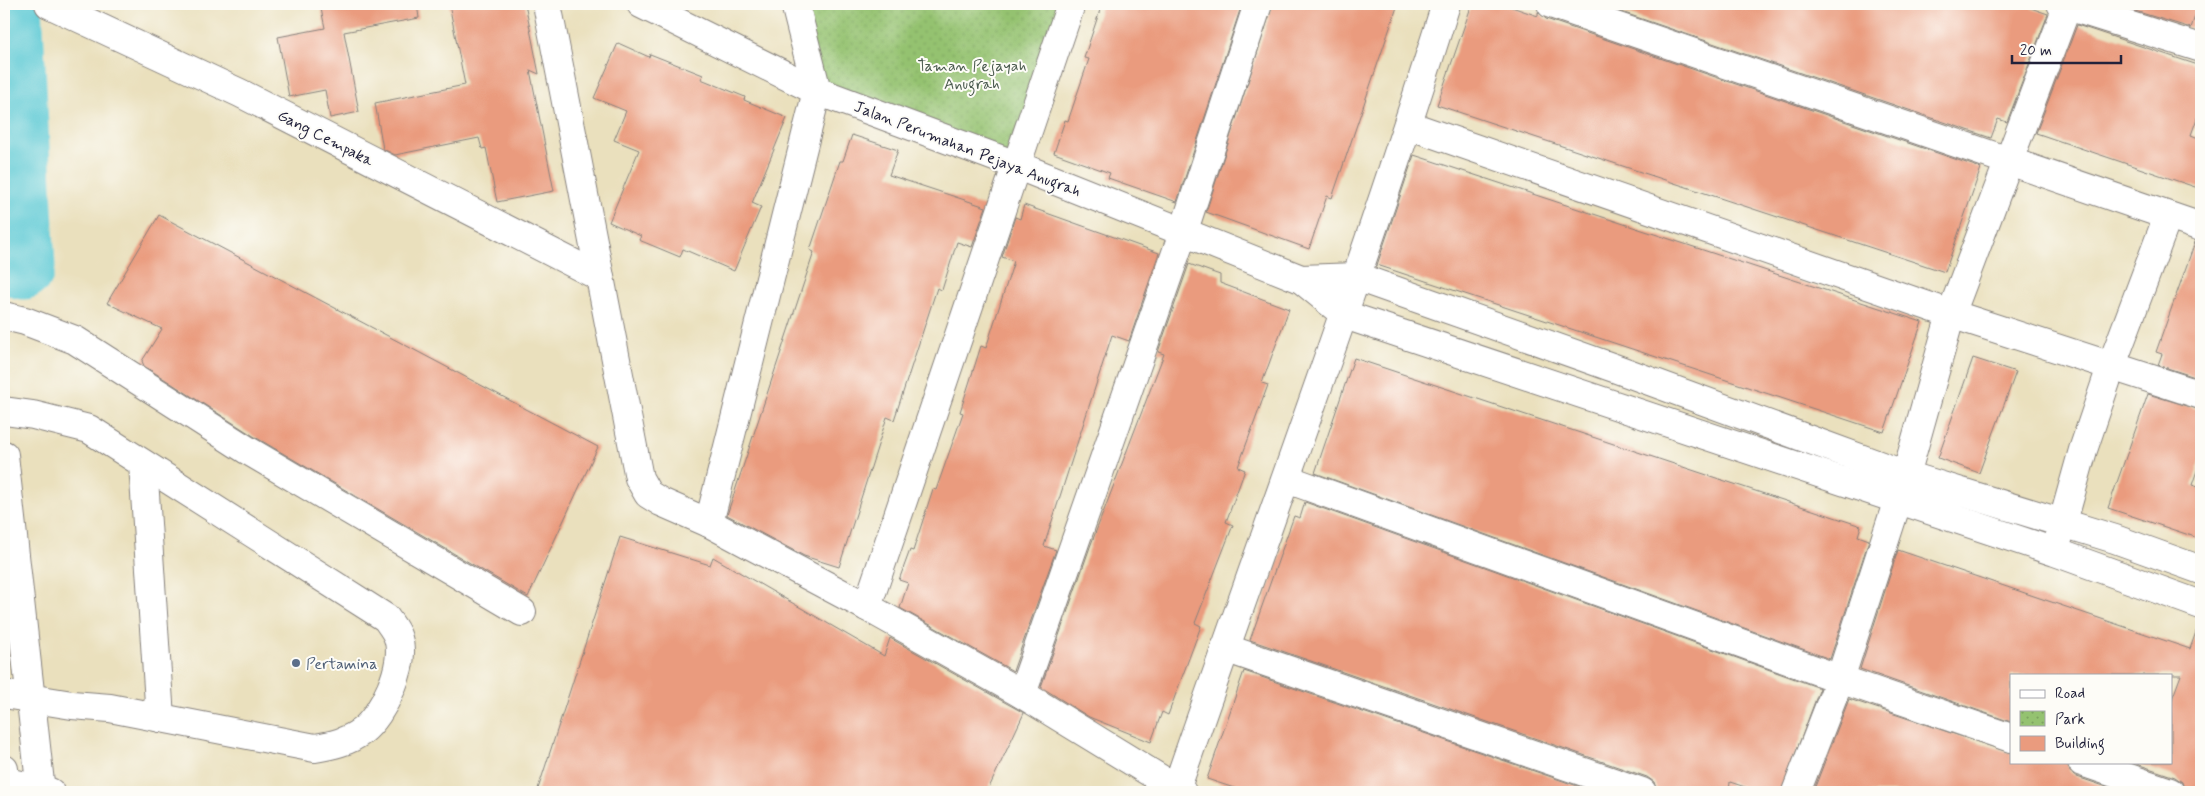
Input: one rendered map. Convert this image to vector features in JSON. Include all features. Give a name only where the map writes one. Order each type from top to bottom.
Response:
[{"type":"main road","name":"Gang Cempaka","points":[[49,4],[240,93],[600,277]]},
{"type":"main road","points":[[547,4],[639,478],[648,494],[661,502],[709,522],[868,607],[1022,694],[1179,791],[1225,648],[1358,278],[1446,4]]},
{"type":"main road","name":"Jalan Perumahan Pejaya Anugrah","points":[[641,4],[817,91],[1016,164],[1302,279],[1344,315]]},
{"type":"main road","points":[[709,522],[817,91],[795,4]]},
{"type":"main road","points":[[868,607],[1071,4]]},
{"type":"main road","points":[[1022,694],[1184,230],[1258,4]]},
{"type":"main road","points":[[1551,4],[2201,227]]},
{"type":"main road","points":[[1796,792],[1840,679],[1902,487],[1950,314],[2065,4],[2201,48]]},
{"type":"main road","points":[[1408,125],[1950,314],[2201,395]]},
{"type":"main road","points":[[2055,552],[2083,450],[2110,367],[2168,216]]},
{"type":"main road","points":[[1358,278],[1617,369],[2055,552],[2201,605]]},
{"type":"main road","name":"Jalan Perumahan Pejaya Anugrah","points":[[1302,279],[1358,278]]},
{"type":"main road","points":[[1344,315],[1606,400],[1902,487],[2115,539],[2201,570]]},
{"type":"main road","points":[[14,318],[75,340],[248,450],[522,612]]},
{"type":"main road","points":[[1606,400],[1617,369]]},
{"type":"main road","points":[[4,411],[33,415],[89,429],[386,618],[398,637],[400,649],[394,679],[385,704],[374,721],[361,732],[335,745],[315,748],[110,708],[72,705],[17,696]]},
{"type":"main road","points":[[4,455],[17,696],[44,791]]},
{"type":"main road","points":[[143,464],[160,718]]},
{"type":"main road","points":[[1287,479],[1840,679],[2010,738]]},
{"type":"main road","points":[[2101,569],[2115,539]]},
{"type":"main road","points":[[1225,648],[1642,792]]},
{"type":"main road","points":[[2088,764],[2170,792]]},
{"type":"main road","points":[[5,781],[44,791]]},
{"type":"green space","name":"Taman Pejayah Anugrah","points":[[795,4],[1071,4],[1016,165],[817,91]]},
{"type":"building","points":[[320,4],[417,4],[419,18],[344,32],[359,112],[330,118],[325,90],[289,97],[278,37],[325,28]]},
{"type":"building","points":[[449,4],[525,4],[539,74],[530,70],[554,191],[497,202],[486,148],[482,149],[479,138],[395,155],[383,149],[375,103],[465,85]]},
{"type":"building","points":[[1102,4],[1242,4],[1177,202],[1108,178],[1110,173],[1054,153],[1065,120],[1068,121],[1089,59],[1084,58]]},
{"type":"building","points":[[1273,4],[1398,4],[1332,198],[1327,196],[1309,249],[1206,212]]},
{"type":"building","points":[[1472,4],[1503,4],[1538,16],[1538,12],[1546,19],[1981,168],[1945,272],[1437,105]]},
{"type":"building","points":[[1598,4],[2019,4],[2048,14],[2007,122],[1998,119],[1991,138]]},
{"type":"building","points":[[2112,4],[2199,4],[2191,28]]},
{"type":"building","points":[[2077,25],[2201,66],[2201,107],[2191,135],[2201,139],[2201,189],[2036,133]]},
{"type":"building","points":[[618,43],[649,57],[650,54],[703,75],[701,79],[745,97],[744,100],[787,118],[752,203],[761,207],[734,271],[683,249],[680,257],[639,240],[641,236],[609,222],[639,150],[614,140],[626,111],[594,98]]},
{"type":"building","points":[[852,135],[898,150],[889,175],[986,207],[972,247],[957,242],[942,290],[937,288],[894,420],[887,417],[839,567],[804,556],[727,515],[814,252],[810,250],[840,161],[843,161]]},
{"type":"building","points":[[1414,155],[1922,322],[1884,432],[1377,265]]},
{"type":"building","points":[[1024,205],[1159,253],[1129,341],[1112,335],[1044,546],[1056,550],[1013,671],[900,608],[908,583],[899,580],[910,550],[913,551],[933,489],[936,490],[963,413],[960,412],[981,346],[986,348],[1014,261],[1002,257],[1015,217],[1020,219]]},
{"type":"building","points":[[159,215],[598,447],[528,597],[255,437],[144,366],[142,361],[162,329],[107,303]]},
{"type":"building","points":[[2195,242],[2201,242],[2201,379],[2158,365],[2162,354],[2156,352]]},
{"type":"building","points":[[1189,264],[1220,275],[1220,283],[1289,309],[1262,383],[1268,385],[1238,467],[1245,470],[1226,522],[1233,525],[1195,623],[1201,626],[1168,715],[1162,712],[1151,742],[1089,717],[1041,687],[1090,547],[1164,354],[1158,352]]},
{"type":"building","points":[[1354,358],[1861,526],[1858,536],[1869,540],[1830,659],[1315,473]]},
{"type":"building","points":[[1973,358],[2016,372],[1979,473],[1938,458]]},
{"type":"building","points":[[2148,394],[2201,410],[2201,459],[2192,485],[2201,488],[2201,539],[2108,508]]},
{"type":"building","points":[[1305,502],[1820,688],[1781,792],[1760,792],[1730,782],[1729,792],[1657,792],[1654,782],[1647,777],[1250,640],[1294,516],[1300,518]]},
{"type":"building","points":[[620,537],[710,565],[713,557],[884,656],[890,638],[1024,713],[987,792],[537,792]]},
{"type":"building","points":[[1898,550],[2190,649],[2197,629],[2201,629],[2201,792],[2185,792],[2182,782],[2175,777],[2137,764],[2172,764],[2172,699],[2181,675],[2010,674],[2010,722],[1860,669]]},
{"type":"building","points":[[1244,671],[1595,792],[1246,792],[1207,779]]},
{"type":"building","points":[[1849,699],[2010,753],[2010,764],[2068,764],[2070,772],[2077,777],[2122,792],[1813,792]]},
{"type":"waterway","points":[[10,4],[23,267]]},
{"type":"place","name":"Pertamina","points":[[296,663]]}]
